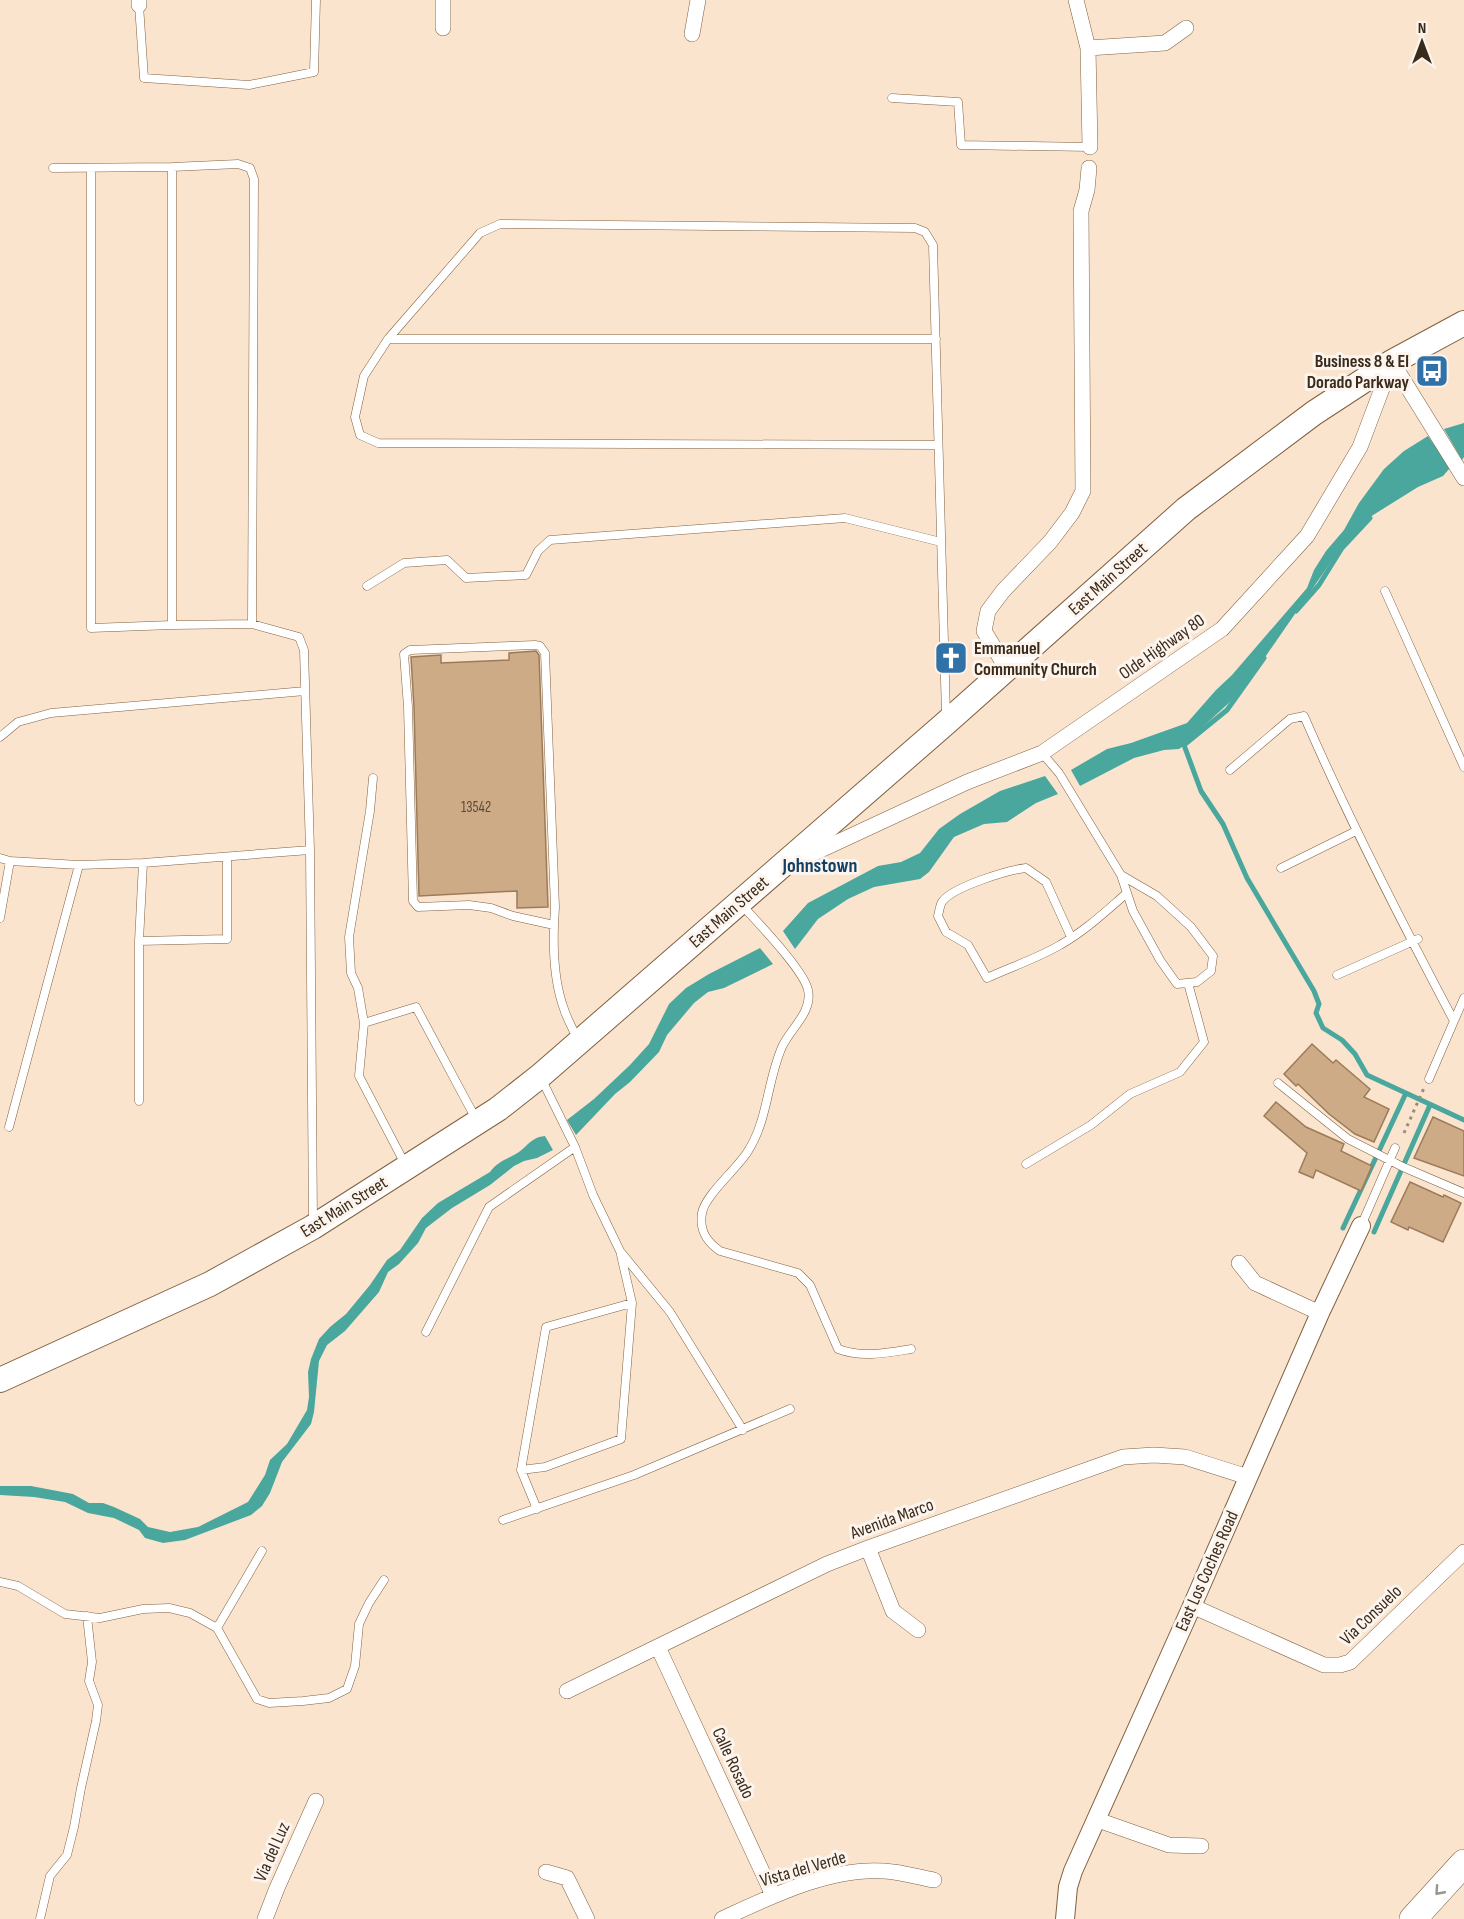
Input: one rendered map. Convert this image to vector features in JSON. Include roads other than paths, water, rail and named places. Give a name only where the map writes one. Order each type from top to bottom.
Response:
[{"type":"highway","points":[[1413,1919],[1464,1863]]},
{"type":"main road","name":"East Main Street","points":[[0,1380],[210,1284],[313,1227],[498,1109],[540,1076],[947,722],[1186,509],[1314,414],[1392,362],[1464,323]]},
{"type":"street","points":[[443,0],[443,28]]},
{"type":"street","points":[[692,34],[698,0]]},
{"type":"street","points":[[1076,0],[1088,48],[1090,147]]},
{"type":"street","points":[[1088,48],[1165,43],[1186,28]]},
{"type":"street","points":[[1007,669],[984,631],[988,611],[1003,591],[1050,542],[1072,513],[1083,490],[1081,211],[1087,190],[1089,168]]},
{"type":"street","points":[[1392,362],[1464,478]]},
{"type":"street","name":"Olde Highway 80","points":[[775,871],[967,782],[1042,753],[1222,629],[1307,536],[1360,447],[1392,362]]},
{"type":"street","name":"East Los Coches Road","points":[[1065,1919],[1068,1887],[1095,1819],[1192,1606],[1320,1313],[1361,1226]]},
{"type":"street","points":[[1239,1263],[1255,1283],[1320,1313]]},
{"type":"street","name":"Avenida Marco","points":[[567,1691],[828,1564],[1123,1457],[1154,1455],[1185,1457],[1248,1477]]},
{"type":"street","points":[[868,1548],[893,1611],[918,1630]]},
{"type":"street","name":"Via Consuelo","points":[[1192,1606],[1324,1665],[1340,1665],[1350,1662],[1464,1552]]},
{"type":"street","name":"Calle Rosado","points":[[658,1647],[773,1895]]},
{"type":"street","name":"Via del Luz","points":[[265,1919],[316,1800]]},
{"type":"street","points":[[1095,1819],[1169,1845],[1201,1846]]},
{"type":"street","name":"Vista del Verde","points":[[722,1919],[773,1895],[848,1873],[884,1871],[934,1880]]},
{"type":"street","points":[[546,1872],[567,1878],[587,1919]]},
{"type":"lane","points":[[139,3],[144,78],[249,85],[314,72],[316,0]]},
{"type":"lane","points":[[892,98],[958,102],[961,145],[1090,147]]},
{"type":"lane","points":[[53,168],[238,164],[250,168],[254,179],[252,624]]},
{"type":"lane","points":[[172,167],[172,625]]},
{"type":"lane","points":[[91,168],[92,628],[252,624],[299,637],[304,650],[310,850],[313,1227]]},
{"type":"lane","points":[[938,445],[378,443],[360,435],[355,417],[364,375],[388,339],[480,233],[500,224],[915,228],[926,232],[933,245],[947,722]]},
{"type":"lane","points":[[388,339],[936,339]]},
{"type":"lane","points":[[367,586],[404,563],[447,560],[466,578],[526,575],[538,551],[550,540],[845,518],[941,542]]},
{"type":"lane","points":[[1385,591],[1464,767]]},
{"type":"lane","points":[[554,925],[491,908],[469,905],[418,906],[413,901],[408,707],[404,654],[410,650],[535,645],[543,649],[545,653],[555,907],[553,947],[556,980],[564,1009],[579,1042]]},
{"type":"lane","points":[[0,737],[18,722],[51,713],[305,691]]},
{"type":"lane","points":[[1230,770],[1290,719],[1304,716],[1356,831],[1415,940],[1454,1021]]},
{"type":"lane","points":[[1042,753],[1070,789],[1121,875],[1134,911],[1160,960],[1177,984],[1197,982],[1211,971],[1213,956],[1191,927],[1157,896],[1121,875]]},
{"type":"lane","points":[[373,778],[370,811],[349,937],[351,973],[358,988],[364,1023],[359,1076],[406,1168]]},
{"type":"lane","points":[[1281,868],[1356,831]]},
{"type":"lane","points":[[0,858],[10,861],[79,865],[310,850]]},
{"type":"lane","points":[[139,941],[227,939],[227,856]]},
{"type":"lane","points":[[0,918],[10,861]]},
{"type":"lane","points":[[139,1101],[139,941],[143,862]]},
{"type":"lane","points":[[9,1127],[79,865]]},
{"type":"lane","points":[[1071,937],[1046,882],[1026,868],[957,890],[942,902],[938,915],[946,932],[968,945],[987,978],[1060,945],[1101,916],[1128,893]]},
{"type":"lane","points":[[740,902],[792,963],[809,993],[805,1012],[782,1047],[775,1066],[767,1103],[753,1143],[702,1211],[704,1234],[720,1251],[798,1273],[810,1285],[838,1349],[850,1354],[877,1355],[911,1349]]},
{"type":"lane","points":[[1337,975],[1415,940]]},
{"type":"lane","points":[[1026,1164],[1091,1125],[1130,1094],[1180,1072],[1204,1042],[1188,983]]},
{"type":"lane","points":[[1427,1082],[1464,998]]},
{"type":"lane","points":[[364,1023],[416,1007],[477,1122]]},
{"type":"lane","points":[[521,1470],[546,1467],[621,1439],[632,1303],[620,1251],[593,1196],[575,1147],[540,1076]]},
{"type":"lane","points":[[1278,1083],[1348,1139],[1464,1193]]},
{"type":"lane","points":[[426,1332],[489,1207],[575,1147]]},
{"type":"lane","points":[[1361,1226],[1395,1148]]},
{"type":"lane","points":[[620,1251],[670,1312],[743,1430]]},
{"type":"lane","points":[[537,1509],[521,1470],[546,1327],[632,1303]]},
{"type":"lane","points":[[503,1520],[634,1475],[790,1409]]},
{"type":"lane","points":[[217,1628],[262,1551]]},
{"type":"lane","points":[[0,1582],[18,1586],[65,1614],[100,1618],[143,1609],[169,1608],[190,1613],[217,1628],[257,1700],[269,1703],[329,1698],[347,1689],[355,1666],[359,1624],[384,1580]]},
{"type":"lane","points":[[40,1919],[50,1876],[67,1855],[96,1721],[98,1705],[89,1681],[92,1662],[87,1616]]},
{"type":"water","points":[[1464,423],[1464,457],[1462,460],[1444,429]]},
{"type":"water","points":[[1428,436],[1450,468],[1443,476],[1418,487],[1370,517],[1335,556],[1261,663],[1233,699],[1193,739],[1179,749],[1164,750],[1134,758],[1080,786],[1071,770],[1107,749],[1187,723],[1307,588],[1314,570],[1326,551],[1344,530],[1359,503],[1384,469],[1404,451]]},
{"type":"water","points":[[1045,776],[1058,794],[1036,803],[1007,822],[984,824],[954,837],[929,872],[920,879],[874,887],[848,899],[818,919],[795,949],[783,931],[808,903],[878,866],[901,862],[920,853],[939,829],[960,814],[1000,791]]},
{"type":"water","points":[[760,948],[773,964],[724,988],[708,992],[694,1003],[667,1035],[659,1052],[576,1135],[567,1120],[594,1099],[649,1044],[669,1004],[686,988]]},
{"type":"water","points":[[545,1136],[553,1150],[514,1166],[426,1228],[418,1243],[399,1264],[388,1272],[379,1292],[345,1331],[327,1345],[319,1361],[311,1424],[282,1462],[270,1493],[262,1506],[251,1515],[185,1540],[163,1543],[145,1538],[139,1530],[114,1518],[88,1513],[65,1502],[0,1495],[0,1486],[31,1486],[73,1494],[89,1503],[103,1503],[114,1507],[140,1519],[148,1527],[170,1532],[198,1527],[248,1502],[265,1475],[270,1460],[287,1444],[307,1410],[308,1372],[319,1339],[346,1314],[387,1260],[400,1250],[422,1218],[438,1203],[490,1172],[539,1137]]},
{"type":"waterway","points":[[1296,611],[1319,585],[1342,548],[1370,518]]},
{"type":"waterway","points":[[1264,658],[1227,710],[1184,745],[1201,791],[1223,824],[1247,878],[1314,991],[1319,1004],[1316,1013],[1323,1028],[1342,1040],[1355,1054],[1367,1075],[1464,1120]]},
{"type":"waterway","points":[[1343,1228],[1406,1093]]},
{"type":"waterway","points":[[1374,1232],[1430,1105]]},
{"type":"place","name":"Business 8 & El Dorado Parkway","points":[[1432,371]]},
{"type":"place","name":"Emmanuel Community Church","points":[[951,658]]},
{"type":"district","name":"Johnstown","points":[[820,866]]}]
